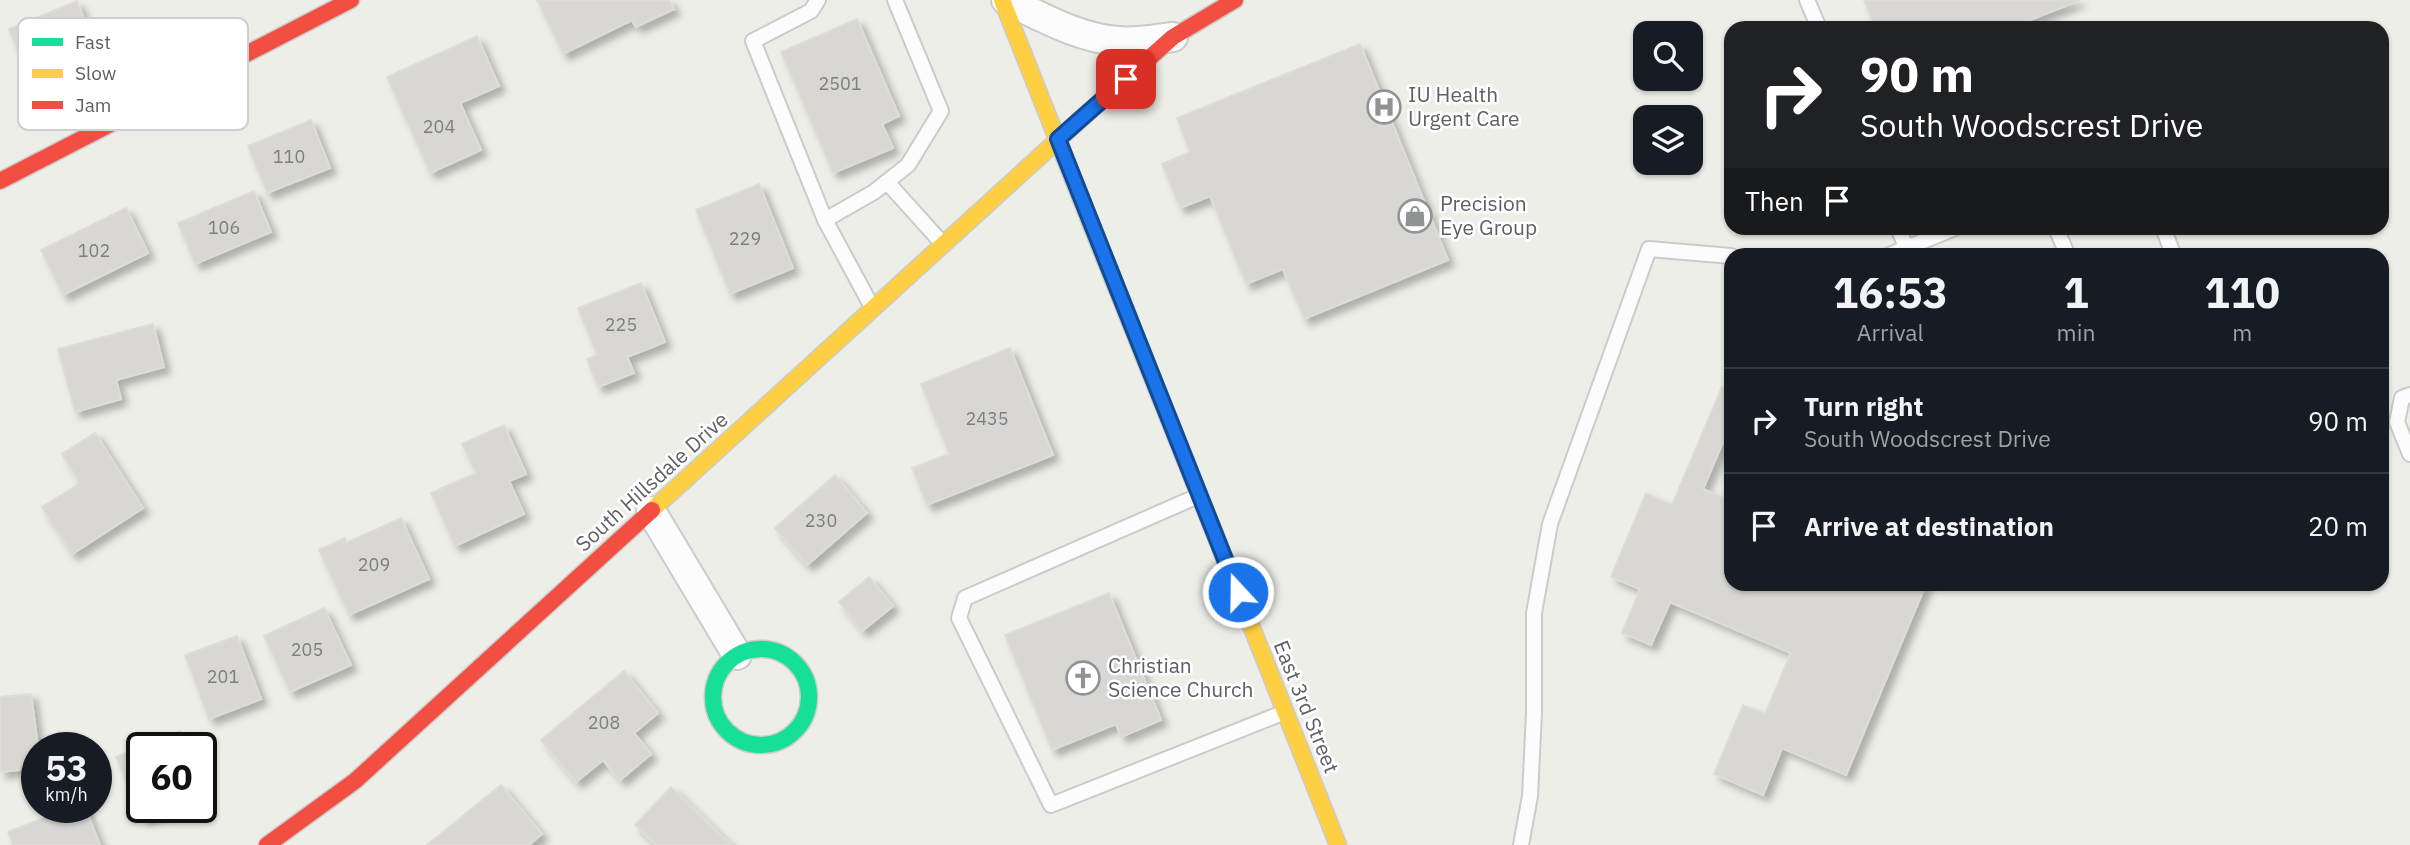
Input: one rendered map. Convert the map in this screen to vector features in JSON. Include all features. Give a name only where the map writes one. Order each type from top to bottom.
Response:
[{"type":"street","points":[[248,53],[351,0]]},
{"type":"street","points":[[1004,0],[1067,29],[1094,38],[1121,42],[1173,37]]},
{"type":"street","name":"East 3rd Street","points":[[1004,0],[1338,845]]},
{"type":"street","name":"South Hillsdale Drive","points":[[267,845],[296,837],[1058,139],[1173,37],[1235,0]]},
{"type":"street","points":[[0,181],[99,130]]},
{"type":"street","points":[[652,511],[737,655]]},
{"type":"street","points":[[752,649],[768,649],[789,658],[805,676],[809,690],[807,713],[795,733],[781,742],[765,746],[748,744],[733,738],[714,711],[712,695],[716,679],[725,665],[737,655],[752,649]]},
{"type":"lane","points":[[818,0],[811,11],[753,41],[825,220],[873,308]]},
{"type":"lane","points":[[825,220],[874,192],[908,165],[941,111],[895,0]]},
{"type":"lane","points":[[1807,0],[1816,21]]},
{"type":"lane","points":[[887,182],[943,244]]},
{"type":"lane","points":[[1901,235],[1906,247],[1937,235]]},
{"type":"lane","points":[[1521,845],[1530,796],[1534,713],[1534,613],[1550,524],[1649,249],[1724,255]]},
{"type":"lane","points":[[2410,395],[2402,398],[2397,422],[2410,454]]},
{"type":"lane","points":[[1200,495],[965,598],[959,618],[1051,805],[1285,712]]},
{"type":"building","points":[[537,0],[669,0],[674,9],[636,27],[632,20],[563,54]]},
{"type":"building","points":[[1864,0],[2080,0],[2028,21],[1872,21]]},
{"type":"building","points":[[77,1],[84,18],[36,18]]},
{"type":"building","points":[[857,19],[899,116],[882,124],[893,148],[833,173],[781,52]]},
{"type":"building","points":[[18,25],[18,51],[9,29]]},
{"type":"building","points":[[477,36],[499,86],[460,103],[481,150],[430,173],[387,77]]},
{"type":"building","points":[[1360,44],[1448,260],[1304,319],[1283,269],[1246,284],[1210,196],[1180,208],[1162,164],[1190,152],[1177,118]]},
{"type":"building","points":[[311,120],[330,168],[267,193],[248,146]]},
{"type":"building","points":[[759,184],[793,268],[730,294],[696,210]]},
{"type":"building","points":[[254,191],[271,232],[195,264],[178,223]]},
{"type":"building","points":[[126,208],[148,253],[63,295],[41,250]]},
{"type":"building","points":[[641,283],[665,342],[627,357],[634,373],[598,387],[587,359],[597,355],[578,308]]},
{"type":"building","points":[[153,324],[164,367],[116,380],[121,399],[75,412],[58,349]]},
{"type":"building","points":[[1010,348],[1053,455],[927,505],[912,468],[949,454],[921,384]]},
{"type":"building","points":[[1724,388],[1724,440],[1703,489],[1724,498],[1724,591],[1923,591],[1846,775],[1782,748],[1763,795],[1714,774],[1743,705],[1765,714],[1791,653],[1670,602],[1651,645],[1622,633],[1640,589],[1611,577],[1646,493],[1672,505]]},
{"type":"building","points":[[504,425],[526,474],[509,481],[524,514],[455,546],[431,493],[476,473],[462,444]]},
{"type":"building","points":[[95,433],[143,508],[72,554],[42,507],[80,483],[62,454]]},
{"type":"building","points":[[835,475],[867,513],[807,565],[775,528]]},
{"type":"building","points":[[401,518],[429,579],[349,615],[319,550],[345,538],[346,543]]},
{"type":"building","points":[[869,577],[893,606],[862,631],[839,602]]},
{"type":"building","name":"Christian Science Church","points":[[1109,593],[1161,720],[1121,737],[1116,724],[1052,750],[1005,635]]},
{"type":"building","points":[[324,608],[351,665],[290,692],[264,636]]},
{"type":"building","points":[[237,636],[261,699],[209,719],[185,655]]},
{"type":"building","points":[[624,671],[658,713],[634,733],[651,754],[620,780],[603,760],[576,782],[541,740]]},
{"type":"building","points":[[31,694],[36,732],[21,732],[21,770],[0,772],[0,697]]},
{"type":"building","points":[[126,753],[126,780],[116,757]]},
{"type":"building","points":[[501,785],[542,834],[529,845],[427,845]]},
{"type":"building","points":[[671,787],[731,845],[656,845],[635,825]]},
{"type":"building","points":[[31,823],[91,823],[100,845],[13,845],[8,832]]},
{"type":"traffic: fast","points":[[761,649],[779,652],[795,663],[806,679],[809,697],[806,715],[795,731],[779,742],[761,745],[743,742],[727,731],[716,715],[713,697],[716,679],[727,663],[743,652],[761,649]]},
{"type":"traffic: slow","points":[[1002,0],[1104,257]]},
{"type":"traffic: slow","points":[[652,510],[1083,117]]},
{"type":"traffic: slow","points":[[1214,532],[1338,845]]},
{"type":"traffic: jam","points":[[248,53],[351,0]]},
{"type":"traffic: jam","points":[[1083,117],[1173,37],[1235,0]]},
{"type":"traffic: jam","points":[[0,181],[99,130]]},
{"type":"traffic: jam","points":[[1104,257],[1214,532]]},
{"type":"traffic: jam","points":[[267,845],[355,781],[652,510]]},
{"type":"place","name":"IU Health Urgent Care","points":[[1384,107]]},
{"type":"place","name":"Precision Eye Group","points":[[1415,216]]},
{"type":"place","name":"Christian Science Church","points":[[1083,678]]},
{"type":"route","points":[[1126,79],[1058,139],[1238,592]]}]
